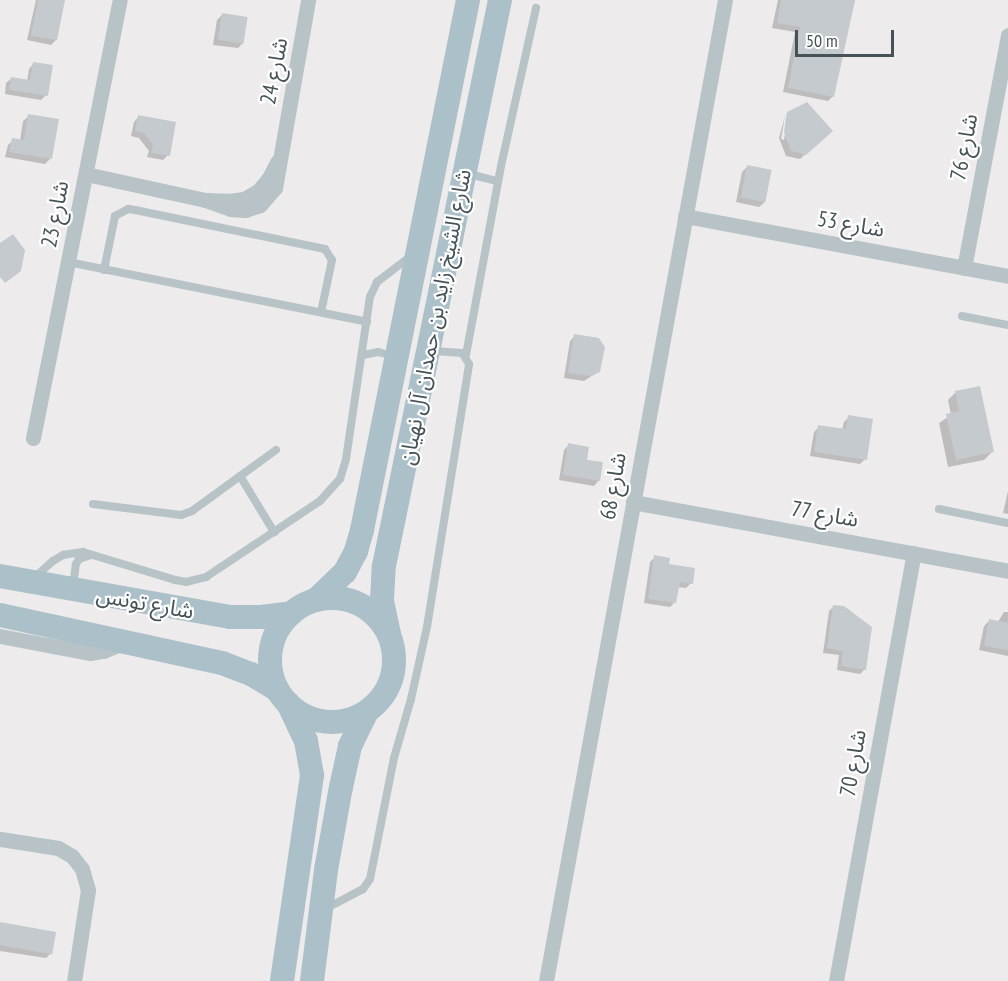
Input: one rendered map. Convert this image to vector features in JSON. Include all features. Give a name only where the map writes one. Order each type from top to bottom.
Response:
[{"type":"main road","name":"شارع الشيخ زايد بن حمدان آل نهيان","points":[[316,600],[345,572],[356,552],[468,0]]},
{"type":"main road","name":"شارع الشيخ زايد بن حمدان آل نهيان","points":[[389,634],[382,600],[383,578],[500,0]]},
{"type":"main road","name":"شارع تونس","points":[[0,576],[231,617],[261,617],[292,613]]},
{"type":"main road","points":[[282,981],[312,775],[306,741],[283,696],[272,674],[270,657],[277,633],[292,613],[316,600],[338,598],[359,604],[377,616],[389,634],[394,651],[392,678],[379,701],[366,713],[346,720],[325,721],[305,716],[283,696]]},
{"type":"main road","name":"شارع تونس","points":[[0,615],[222,663],[251,674],[283,696]]},
{"type":"main road","points":[[312,981],[320,912],[347,759],[366,713]]},
{"type":"street","name":"شارع 23","points":[[33,438],[120,0]]},
{"type":"street","name":"شارع 24","points":[[86,174],[205,200],[236,200],[252,195],[269,178],[281,150],[308,0]]},
{"type":"street","name":"شارع 68","points":[[546,981],[725,0]]},
{"type":"street","name":"شارع 76","points":[[964,268],[1008,35]]},
{"type":"street","name":"شارع 53","points":[[685,216],[1008,276]]},
{"type":"street","name":"شارع 77","points":[[633,502],[1008,571]]},
{"type":"street","name":"شارع 70","points":[[836,981],[914,553]]},
{"type":"street","points":[[0,636],[90,653],[127,642]]},
{"type":"street","points":[[0,839],[29,844],[73,865],[83,916],[74,981]]},
{"type":"lane","points":[[320,912],[363,889],[370,879],[394,758],[411,699],[427,627],[469,368],[466,355],[498,180],[537,8]]},
{"type":"lane","points":[[464,174],[498,180]]},
{"type":"lane","points":[[104,270],[115,216],[128,209],[135,210],[325,249],[332,260],[321,312]]},
{"type":"lane","points":[[32,582],[43,567],[63,555],[83,552],[186,582],[206,578],[320,501],[340,479],[346,459],[370,297],[377,282],[418,248]]},
{"type":"lane","points":[[68,262],[298,310],[321,312],[367,322]]},
{"type":"lane","points":[[962,316],[1008,325]]},
{"type":"lane","points":[[363,355],[378,351],[396,357]]},
{"type":"lane","points":[[429,351],[466,355]]},
{"type":"lane","points":[[93,504],[181,515],[192,511],[276,450]]},
{"type":"lane","points":[[240,476],[274,532]]},
{"type":"lane","points":[[939,509],[1008,523]]},
{"type":"lane","points":[[73,590],[76,564],[79,559],[93,554]]},
{"type":"building","points":[[38,0],[65,0],[57,40],[31,36]]},
{"type":"building","points":[[781,0],[855,0],[834,97],[788,88],[800,27],[777,23]]},
{"type":"building","points":[[222,13],[248,17],[243,44],[218,40]]},
{"type":"building","points":[[33,62],[53,65],[48,96],[9,90],[11,77],[30,80]]},
{"type":"building","points":[[807,102],[833,131],[806,155],[791,151],[784,132],[787,112]]},
{"type":"building","points":[[28,114],[59,119],[52,159],[9,152],[12,138],[24,140]]},
{"type":"building","points":[[138,115],[176,122],[170,156],[151,153],[153,145],[144,133],[135,131]]},
{"type":"building","points":[[747,165],[772,170],[765,202],[741,197]]},
{"type":"building","points":[[13,234],[25,250],[21,271],[5,283],[0,277],[0,243]]},
{"type":"building","points":[[574,334],[599,338],[605,347],[600,372],[591,376],[568,373]]},
{"type":"building","points":[[980,386],[994,452],[956,460],[946,414],[959,411],[955,391]]},
{"type":"building","points":[[848,415],[873,419],[867,460],[814,452],[818,425],[846,429]]},
{"type":"building","points":[[568,443],[589,447],[587,460],[603,462],[600,481],[563,475]]},
{"type":"building","points":[[654,555],[670,558],[669,564],[695,568],[693,584],[680,582],[676,603],[648,599]]},
{"type":"building","points":[[833,605],[844,606],[872,627],[866,670],[841,666],[843,651],[827,648]]},
{"type":"building","points":[[989,619],[1008,623],[1008,650],[984,646]]},
{"type":"building","points":[[0,922],[56,932],[52,955],[0,945]]}]
